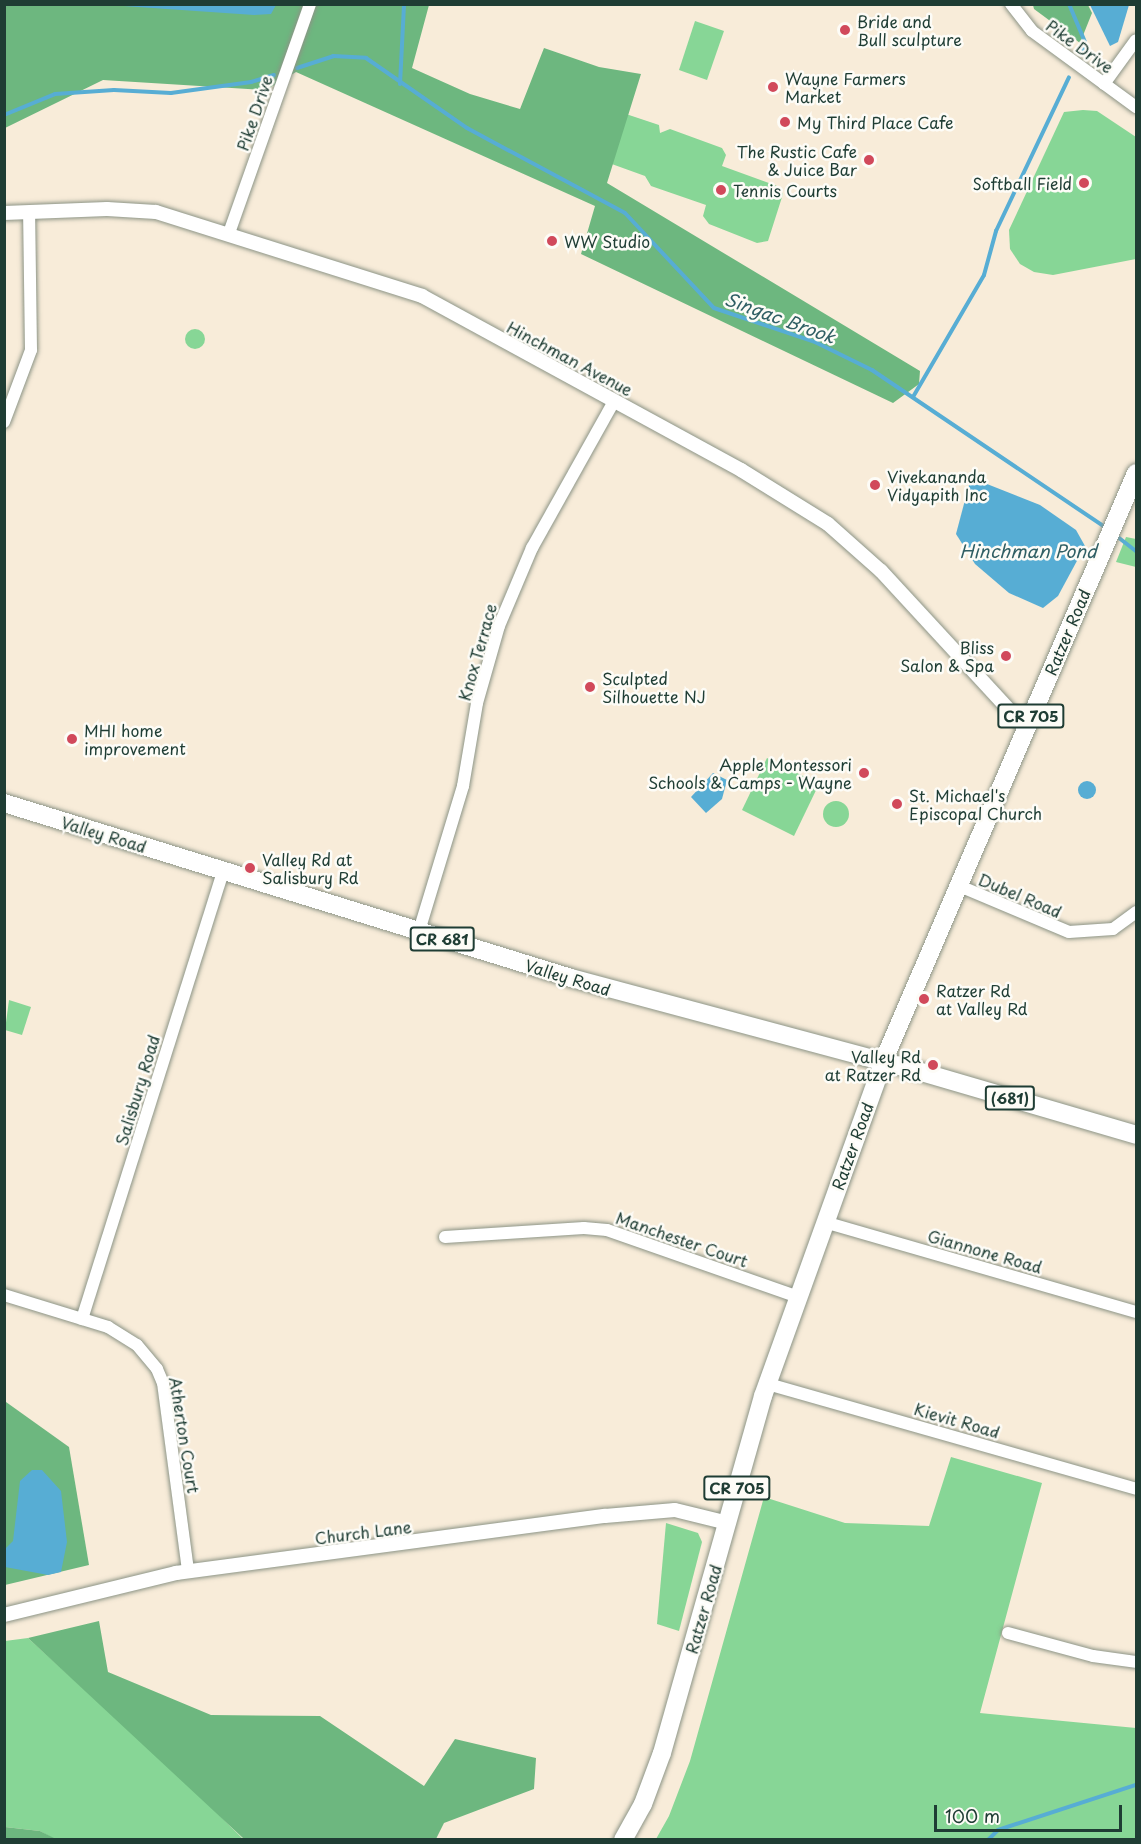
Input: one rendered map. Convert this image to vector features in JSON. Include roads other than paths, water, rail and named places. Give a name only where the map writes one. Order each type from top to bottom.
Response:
[{"type":"main road","name":"Ratzer Road","points":[[623,1839],[643,1804],[662,1753],[768,1384],[883,1062],[957,885],[1137,473]]},
{"type":"main road","name":"Valley Road","points":[[4,803],[640,998],[883,1062],[1137,1135]]},
{"type":"street","name":"Pike Drive","points":[[229,233],[310,4]]},
{"type":"street","name":"Pike Drive","points":[[1011,4],[1032,31],[1137,108]]},
{"type":"street","points":[[1104,84],[1137,40]]},
{"type":"street","name":"Hinchman Avenue","points":[[4,213],[132,209],[180,218],[412,292],[752,476],[828,524],[881,571],[1026,728]]},
{"type":"street","points":[[4,422],[31,350],[29,212]]},
{"type":"street","name":"Knox Terrace","points":[[419,932],[463,786],[477,703],[499,626],[532,548],[615,401]]},
{"type":"street","name":"Salisbury Road","points":[[82,1319],[223,871]]},
{"type":"street","name":"Dubel Road","points":[[957,885],[1069,932],[1113,928],[1137,912]]},
{"type":"street","name":"Giannone Road","points":[[824,1222],[1137,1312]]},
{"type":"street","name":"Manchester Court","points":[[445,1237],[600,1229],[798,1297]]},
{"type":"street","name":"Atherton Court","points":[[4,1295],[82,1319],[123,1335],[138,1345],[158,1369],[163,1383],[188,1571]]},
{"type":"street","name":"Kievit Road","points":[[768,1384],[1137,1489]]},
{"type":"street","name":"Church Lane","points":[[4,1615],[188,1571],[658,1510],[693,1512],[728,1523]]},
{"type":"street","points":[[1008,1633],[1093,1656],[1137,1662]]},
{"type":"water","points":[[109,5],[276,5],[271,14],[254,15]]},
{"type":"water","points":[[1090,5],[1129,5],[1118,42],[1110,46]]},
{"type":"water","name":"Hinchman Pond","points":[[987,484],[1040,505],[1076,530],[1085,546],[1058,596],[1043,608],[1009,593],[975,564],[956,534],[969,485]]},
{"type":"water","points":[[713,773],[727,780],[722,799],[706,813],[691,797]]},
{"type":"water","points":[[1087,781],[1093,784],[1096,790],[1093,796],[1087,799],[1081,796],[1078,790],[1081,784]]},
{"type":"water","points":[[32,1470],[42,1470],[61,1491],[67,1542],[61,1572],[48,1575],[5,1567],[5,1549],[13,1541],[20,1481]]},
{"type":"waterway","points":[[400,84],[404,4]]},
{"type":"waterway","points":[[1069,4],[1085,42],[1083,50]]},
{"type":"waterway","name":"Singac Brook","points":[[297,68],[333,56],[366,58],[467,128],[625,213],[714,308],[815,342],[872,370],[1106,528]]},
{"type":"waterway","points":[[4,115],[55,94],[114,90],[171,93],[251,82],[274,75]]},
{"type":"waterway","points":[[913,397],[984,275],[996,231],[1069,77]]},
{"type":"waterway","name":"Singac Brook","points":[[1114,534],[1136,551]]},
{"type":"waterway","points":[[988,1840],[998,1830],[1136,1785]]},
{"type":"place","name":"Bride and Bull sculpture","points":[[845,30]]},
{"type":"place","name":"Wayne Farmers Market","points":[[773,87]]},
{"type":"place","name":"My Third Place Cafe","points":[[785,122]]},
{"type":"place","name":"The Rustic Cafe & Juice Bar","points":[[869,160]]},
{"type":"place","name":"Softball Field","points":[[1084,183]]},
{"type":"place","name":"Tennis Courts","points":[[721,190]]},
{"type":"place","name":"WW Studio","points":[[552,241]]},
{"type":"place","name":"Vivekananda Vidyapith Inc","points":[[875,485]]},
{"type":"place","name":"Bliss Salon & Spa","points":[[1006,656]]},
{"type":"place","name":"Sculpted Silhouette NJ","points":[[590,687]]},
{"type":"place","name":"MHI home improvement","points":[[72,739]]},
{"type":"place","name":"Apple Montessori Schools & Camps - Wayne","points":[[864,773]]},
{"type":"place","name":"St. Michael's Episcopal Church","points":[[897,804]]},
{"type":"place","name":"Valley Rd at Salisbury Rd","points":[[250,868]]},
{"type":"place","name":"Ratzer Rd at Valley Rd","points":[[924,999]]},
{"type":"place","name":"Valley Rd at Ratzer Rd","points":[[933,1065]]}]
